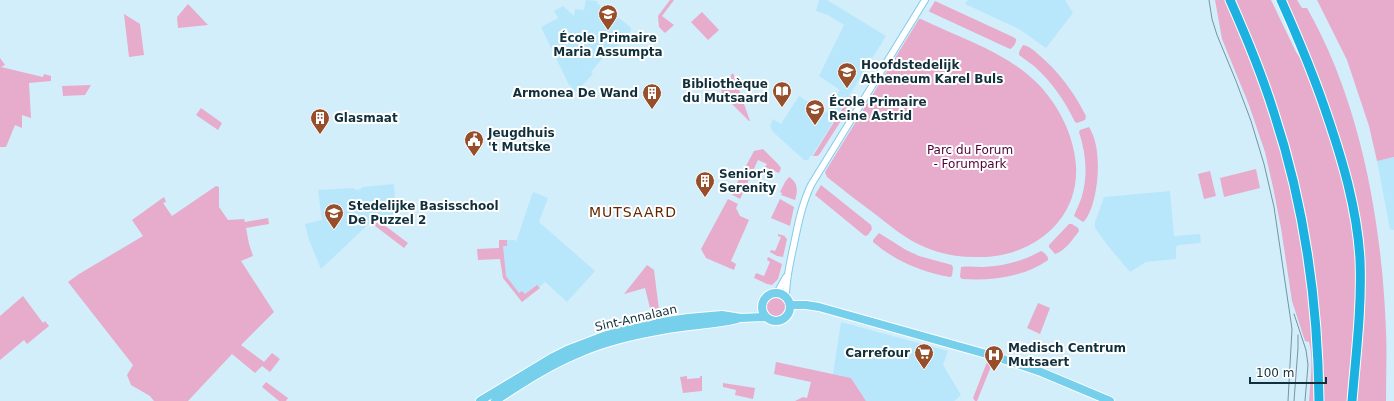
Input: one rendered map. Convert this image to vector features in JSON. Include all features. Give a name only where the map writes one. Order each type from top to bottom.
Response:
[{"type":"highway","points":[[1230,0],[1248,42],[1273,109],[1286,152],[1296,194],[1306,243],[1312,290],[1318,350],[1319,401]]},
{"type":"highway","points":[[1281,0],[1319,92],[1338,147],[1353,207],[1358,245],[1360,300],[1352,401]]},
{"type":"main road","points":[[754,317],[762,307],[765,298],[768,295],[777,293],[786,296],[790,306],[788,315],[783,320],[775,321],[766,317],[762,307]]},
{"type":"main road","points":[[790,306],[806,305],[819,307],[997,357],[1053,377],[1110,401]]},
{"type":"main road","name":"Sint-Annalaan","points":[[480,401],[553,356],[610,334],[661,322],[688,318],[722,315],[741,318]]},
{"type":"main road","name":"Sint-Annalaan","points":[[495,401],[559,362],[594,346],[660,330],[741,318],[766,317]]},
{"type":"street","points":[[786,296],[787,275],[803,206],[811,184],[925,0]]},
{"type":"street","points":[[777,293],[787,275]]},
{"type":"shaded area","points":[[586,0],[597,1],[597,3],[604,9],[631,28],[631,31],[609,56],[605,56],[601,60],[591,72],[593,74],[577,91],[573,91],[541,27],[558,18],[554,11],[563,6],[574,16],[575,9],[584,10]]},
{"type":"shaded area","points":[[819,0],[827,0],[886,36],[812,156],[810,156],[808,160],[804,160],[773,132],[770,126],[773,119],[781,124],[799,96],[826,113],[840,90],[819,76],[844,25],[828,15],[816,11]]},
{"type":"shaded area","points":[[968,0],[1065,0],[1073,13],[1046,48],[1019,29],[965,4]]},
{"type":"shaded area","points":[[1394,157],[1394,230],[1390,229],[1377,161]]},
{"type":"shaded area","name":"Stedelijke Basisschool De Puzzel 2","points":[[394,184],[396,216],[375,218],[321,269],[309,240],[305,224],[322,220],[318,190],[354,188],[356,190],[361,189],[362,187]]},
{"type":"shaded area","points":[[1170,191],[1174,236],[1200,234],[1201,243],[1179,245],[1176,247],[1176,259],[1146,262],[1130,272],[1095,228],[1095,222],[1104,197]]},
{"type":"shaded area","points":[[533,192],[548,198],[539,222],[595,271],[567,302],[545,282],[522,302],[503,278],[499,240],[515,240],[516,242]]},
{"type":"shaded area","points":[[841,322],[948,351],[943,365],[961,395],[954,401],[866,401],[851,378],[833,374]]},
{"type":"green space","points":[[670,0],[674,0],[662,16],[674,25],[665,33],[659,27],[658,16]]},
{"type":"green space","points":[[1215,0],[1226,0],[1265,100],[1285,167],[1293,200],[1305,266],[1312,334],[1314,401],[1309,401],[1311,356],[1309,342],[1305,341],[1292,301],[1281,228],[1265,152],[1249,105],[1222,39]]},
{"type":"green space","points":[[1236,0],[1271,0],[1296,52],[1302,60],[1339,163],[1354,236],[1356,271],[1355,327],[1348,401],[1324,401],[1320,330],[1312,259],[1299,189],[1291,154],[1276,104],[1260,59]]},
{"type":"green space","points":[[1285,0],[1297,0],[1302,8],[1307,8],[1326,45],[1342,83],[1355,123],[1365,165],[1380,248],[1384,290],[1386,340],[1386,401],[1357,401],[1363,320],[1364,279],[1360,222],[1346,158],[1336,127],[1298,27]]},
{"type":"green space","points":[[1317,0],[1394,0],[1394,157],[1377,161],[1369,126],[1347,60]]},
{"type":"green space","points":[[935,1],[1013,37],[1016,39],[1015,43],[1010,49],[930,12],[929,11]]},
{"type":"green space","points":[[188,4],[208,25],[178,28],[177,17]]},
{"type":"green space","points":[[702,12],[719,30],[708,40],[691,22]]},
{"type":"green space","points":[[124,14],[140,24],[144,55],[129,57]]},
{"type":"green space","name":"Parc du Forum - Forumpark","points":[[919,19],[996,53],[1023,71],[1043,89],[1063,119],[1072,142],[1076,166],[1075,185],[1070,203],[1061,218],[1050,231],[1036,242],[1020,250],[1002,255],[968,257],[932,250],[914,242],[899,232],[827,177],[825,172]]},
{"type":"green space","points":[[1023,45],[1036,52],[1059,75],[1081,107],[1086,116],[1085,120],[1077,123],[1075,122],[1052,85],[1041,72],[1019,55]]},
{"type":"green space","points":[[0,58],[5,65],[1,67],[43,77],[44,74],[51,76],[51,81],[29,83],[31,118],[22,115],[22,128],[15,125],[6,147],[0,147]]},
{"type":"green space","points":[[733,73],[750,121],[722,94],[721,86]]},
{"type":"green space","points":[[91,85],[85,95],[63,96],[62,86]]},
{"type":"green space","points":[[850,96],[855,99],[819,155],[813,156]]},
{"type":"green space","points":[[201,108],[222,123],[218,130],[196,115]]},
{"type":"green space","points":[[1089,127],[1096,145],[1098,167],[1094,200],[1087,218],[1083,222],[1074,216],[1082,196],[1086,172],[1085,156],[1079,132],[1080,130]]},
{"type":"green space","points":[[763,149],[781,168],[779,173],[765,167],[767,164],[758,160],[740,199],[731,194],[754,151]]},
{"type":"green space","points":[[1256,169],[1260,188],[1224,197],[1220,178]]},
{"type":"green space","points":[[1210,171],[1216,196],[1204,199],[1198,174]]},
{"type":"green space","points":[[789,177],[796,184],[797,193],[795,200],[781,195],[782,193],[780,192]]},
{"type":"green space","points":[[821,185],[871,225],[872,229],[868,235],[865,236],[815,195]]},
{"type":"green space","points":[[216,186],[219,187],[219,207],[228,220],[244,219],[245,222],[268,218],[269,224],[246,228],[253,256],[241,261],[274,312],[241,345],[264,362],[272,353],[280,359],[270,372],[262,366],[255,373],[232,354],[188,401],[154,401],[150,396],[131,385],[127,375],[133,365],[68,282],[143,236],[132,220],[164,197],[166,202],[163,203],[172,216]]},
{"type":"green space","points":[[728,199],[738,204],[736,208],[740,216],[749,220],[731,261],[736,264],[734,270],[706,258],[701,249]]},
{"type":"green space","points":[[780,199],[794,207],[790,226],[771,218]]},
{"type":"green space","points":[[375,218],[408,243],[404,248],[370,222]]},
{"type":"green space","points":[[1069,224],[1072,224],[1078,228],[1079,231],[1065,248],[1055,254],[1049,245]]},
{"type":"green space","points":[[879,233],[906,250],[919,256],[952,265],[952,276],[940,275],[919,269],[890,255],[873,242]]},
{"type":"green space","points":[[778,234],[785,236],[787,239],[783,257],[777,256],[770,252],[771,250],[775,251],[776,249],[781,237],[778,236]]},
{"type":"green space","points":[[499,240],[507,240],[507,246],[503,246],[506,276],[519,293],[522,291],[525,294],[537,285],[540,288],[522,302],[503,278],[500,259],[478,260],[477,249],[499,248]]},
{"type":"green space","points":[[1041,251],[1048,257],[1048,260],[1039,266],[1018,274],[1007,277],[984,279],[962,279],[960,277],[961,267],[983,267],[1006,264],[1027,258]]},
{"type":"green space","points":[[768,257],[782,264],[778,279],[772,285],[754,278],[756,273],[764,276],[770,262],[767,260]]},
{"type":"green space","points":[[647,265],[654,270],[660,318],[653,320],[645,288],[624,294]]},
{"type":"green space","points":[[23,296],[43,323],[45,321],[49,326],[27,344],[24,340],[0,360],[0,316]]},
{"type":"green space","points":[[776,297],[783,300],[786,307],[783,314],[776,317],[769,314],[766,307],[769,300]]},
{"type":"green space","points":[[1038,303],[1050,308],[1040,334],[1027,328]]},
{"type":"green space","points":[[776,362],[851,378],[866,401],[795,401],[803,397],[807,398],[811,382],[774,374]]},
{"type":"green space","points":[[987,362],[992,364],[977,401],[975,401],[973,398]]},
{"type":"green space","points":[[687,376],[687,379],[700,378],[700,376],[702,376],[702,391],[683,393],[680,377]]},
{"type":"green space","points":[[266,382],[288,398],[286,401],[279,401],[262,387]]},
{"type":"green space","points":[[723,383],[755,388],[753,399],[735,395],[736,390],[723,387]]},
{"type":"tram line","points":[[1209,0],[1212,19],[1217,35],[1251,121],[1264,164],[1274,207],[1292,329],[1288,401]]},
{"type":"tram line","points":[[1294,314],[1306,350],[1308,365],[1305,401]]},
{"type":"tram line","points":[[1294,401],[1298,335]]},
{"type":"place","name":"École Primaire Maria Assumpta","points":[[608,31]]},
{"type":"place","name":"Hoofdstedelijk Atheneum Karel Buls","points":[[847,89]]},
{"type":"place","name":"Bibliothèque du Mutsaard","points":[[782,108]]},
{"type":"place","name":"Armonea De Wand","points":[[652,110]]},
{"type":"place","name":"École Primaire Reine Astrid","points":[[815,126]]},
{"type":"place","name":"Glasmaat","points":[[320,135]]},
{"type":"place","name":"Jeugdhuis 't Mutske","points":[[474,157]]},
{"type":"place","name":"Senior's Serenity","points":[[705,198]]},
{"type":"place","name":"Stedelijke Basisschool De Puzzel 2","points":[[334,230]]},
{"type":"place","name":"Carrefour","points":[[924,370]]},
{"type":"place","name":"Medisch Centrum Mutsaert","points":[[994,372]]},
{"type":"district","name":"MUTSAARD","points":[[633,212]]}]
